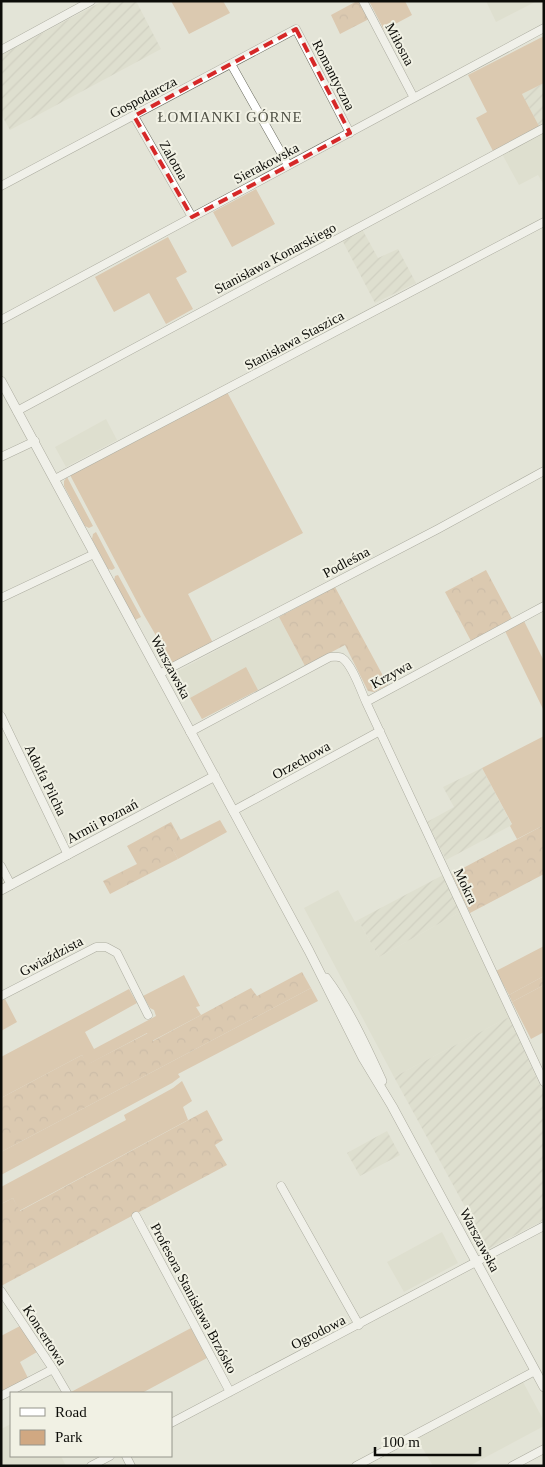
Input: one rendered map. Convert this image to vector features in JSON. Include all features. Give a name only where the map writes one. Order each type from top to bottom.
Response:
[{"type":"street","points":[[1,50],[91,1]]},
{"type":"street","name":"Miłosna","points":[[363,1],[414,98]]},
{"type":"street","name":"Sierakowska","points":[[1,320],[544,28]]},
{"type":"street","name":"Gospodarcza","points":[[1,186],[296,29]]},
{"type":"street","name":"Romantyczna","points":[[296,29],[350,132]]},
{"type":"street","points":[[231,64],[288,165]]},
{"type":"street","name":"Zalotna","points":[[134,116],[192,216]]},
{"type":"street","name":"Stanisława Konarskiego","points":[[17,411],[544,128]]},
{"type":"street","name":"Stanisława Staszica","points":[[55,479],[544,222]]},
{"type":"street","name":"Warszawska","points":[[1,381],[316,966],[338,993],[369,1062],[392,1106],[544,1387]]},
{"type":"street","points":[[1,457],[35,441]]},
{"type":"street","name":"Podleśna","points":[[159,674],[430,533],[544,471]]},
{"type":"street","points":[[1,598],[94,554]]},
{"type":"street","name":"Krzywa","points":[[190,732],[335,656],[340,657],[348,664],[366,702],[544,606]]},
{"type":"street","name":"Mokra","points":[[366,702],[544,1082]]},
{"type":"street","name":"Adolfa Pilcha","points":[[1,716],[68,855]]},
{"type":"street","name":"Orzechowa","points":[[233,811],[380,730]]},
{"type":"street","name":"Armii Poznań","points":[[1,890],[215,776]]},
{"type":"street","points":[[1,866],[11,885]]},
{"type":"street","name":"Gwiaździsta","points":[[1,996],[96,947],[106,947],[117,953],[148,1015]]},
{"type":"street","points":[[281,1186],[358,1325]]},
{"type":"street","name":"Profesora Stanisława Brzósko","points":[[136,1216],[230,1392]]},
{"type":"street","points":[[476,1262],[544,1226]]},
{"type":"street","name":"Ogrodowa","points":[[172,1422],[476,1262]]},
{"type":"street","name":"Koncertowa","points":[[1,1291],[66,1392]]},
{"type":"street","points":[[1,1396],[53,1369]]},
{"type":"street","points":[[356,1466],[535,1371]]},
{"type":"street","points":[[512,1466],[544,1449]]},
{"type":"street","points":[[91,1466],[105,1457]]},
{"type":"highlighted area","points":[[296,29],[350,133],[192,217],[134,116]]},
{"type":"shaded area","points":[[103,1],[136,1],[161,49],[10,130],[1,114],[1,55]]},
{"type":"shaded area","points":[[486,1],[537,1],[496,22]]},
{"type":"shaded area","points":[[544,83],[544,123],[539,126],[522,94]]},
{"type":"shaded area","points":[[544,132],[544,185],[538,175],[519,185],[502,154]]},
{"type":"shaded area","points":[[362,229],[378,258],[398,249],[416,283],[375,303],[342,240]]},
{"type":"shaded area","points":[[106,419],[117,440],[66,467],[55,447]]},
{"type":"shaded area","points":[[279,617],[305,666],[202,719],[176,672]]},
{"type":"shaded area","points":[[482,768],[512,825],[446,860],[427,822],[454,807],[443,787]]},
{"type":"shaded area","points":[[443,875],[460,912],[379,957],[358,920]]},
{"type":"shaded area","points":[[338,890],[355,922],[358,920],[379,957],[460,912],[509,1017],[394,1077],[304,908]]},
{"type":"shaded area","points":[[509,1017],[544,1094],[544,1220],[488,1249],[394,1077]]},
{"type":"shaded area","points":[[387,1131],[400,1155],[360,1176],[347,1153]]},
{"type":"shaded area","points":[[442,1232],[458,1263],[404,1292],[387,1262]]},
{"type":"shaded area","points":[[523,1382],[544,1421],[544,1426],[469,1466],[433,1466],[416,1437]]},
{"type":"shaded area","points":[[10,1424],[10,1457],[62,1457],[66,1466],[1,1466],[1,1429]]},
{"type":"green space","points":[[171,1],[223,1],[230,13],[189,34]]},
{"type":"green space","points":[[357,1],[360,2],[369,19],[340,34],[331,15]]},
{"type":"green space","points":[[369,1],[405,1],[412,15],[384,30]]},
{"type":"green space","points":[[544,36],[544,83],[522,94],[539,126],[493,151],[476,118],[487,112],[468,75]]},
{"type":"green space","points":[[256,189],[275,224],[232,247],[213,212]]},
{"type":"green space","points":[[168,237],[187,272],[176,278],[193,309],[166,324],[149,293],[114,312],[95,277]]},
{"type":"green space","points":[[227,392],[303,533],[188,594],[213,643],[172,663],[144,615],[70,475]]},
{"type":"green space","points":[[67,477],[93,526],[89,528],[85,526],[64,486],[64,481]]},
{"type":"green space","points":[[96,532],[115,568],[112,570],[108,569],[92,539],[93,534]]},
{"type":"green space","points":[[486,570],[512,619],[471,641],[445,592]]},
{"type":"green space","points":[[118,575],[141,617],[135,620],[114,581],[115,576]]},
{"type":"green space","points":[[335,587],[388,685],[374,692],[368,691],[345,645],[305,666],[279,617]]},
{"type":"green space","points":[[524,621],[544,661],[544,711],[505,631]]},
{"type":"green space","points":[[246,667],[258,690],[202,719],[190,698]]},
{"type":"green space","points":[[544,736],[544,825],[517,839],[510,826],[512,824],[482,768]]},
{"type":"green space","points":[[220,820],[227,832],[178,859],[170,845]]},
{"type":"green space","points":[[171,822],[181,840],[171,846],[178,859],[110,894],[103,881],[137,864],[127,846]]},
{"type":"green space","points":[[544,825],[544,874],[470,913],[452,874]]},
{"type":"green space","points":[[544,946],[544,976],[509,995],[496,971]]},
{"type":"green space","points":[[302,972],[311,988],[1,1152],[1,1098],[82,1055],[88,1064],[148,1033],[153,1041],[251,988],[257,996]]},
{"type":"green space","points":[[184,975],[200,1006],[196,1007],[201,1015],[152,1041],[147,1033],[87,1065],[82,1055],[1,1098],[1,1057],[129,989],[137,1003],[85,1032],[94,1049],[156,1016],[154,1010],[150,1008],[143,996]]},
{"type":"green space","points":[[544,976],[544,985],[512,1002],[509,995]]},
{"type":"green space","points":[[544,985],[544,1032],[531,1039],[512,1002]]},
{"type":"green space","points":[[311,988],[318,1001],[178,1074],[180,1077],[172,1083],[1,1175],[1,1152]]},
{"type":"green space","points":[[5,999],[17,1022],[1,1031],[1,1001]]},
{"type":"green space","points":[[182,1081],[192,1101],[183,1107],[188,1120],[19,1211],[13,1198],[1,1204],[1,1187],[126,1120],[124,1115]]},
{"type":"green space","points":[[207,1110],[223,1140],[215,1145],[227,1165],[1,1286],[1,1204],[13,1198],[20,1211]]},
{"type":"green space","points":[[20,1326],[37,1352],[20,1362],[28,1378],[1,1393],[1,1336]]},
{"type":"green space","points":[[191,1328],[207,1358],[144,1392],[71,1392]]},
{"type":"district","name":"ŁOMIANKI GÓRNE","points":[[230,117]]}]
